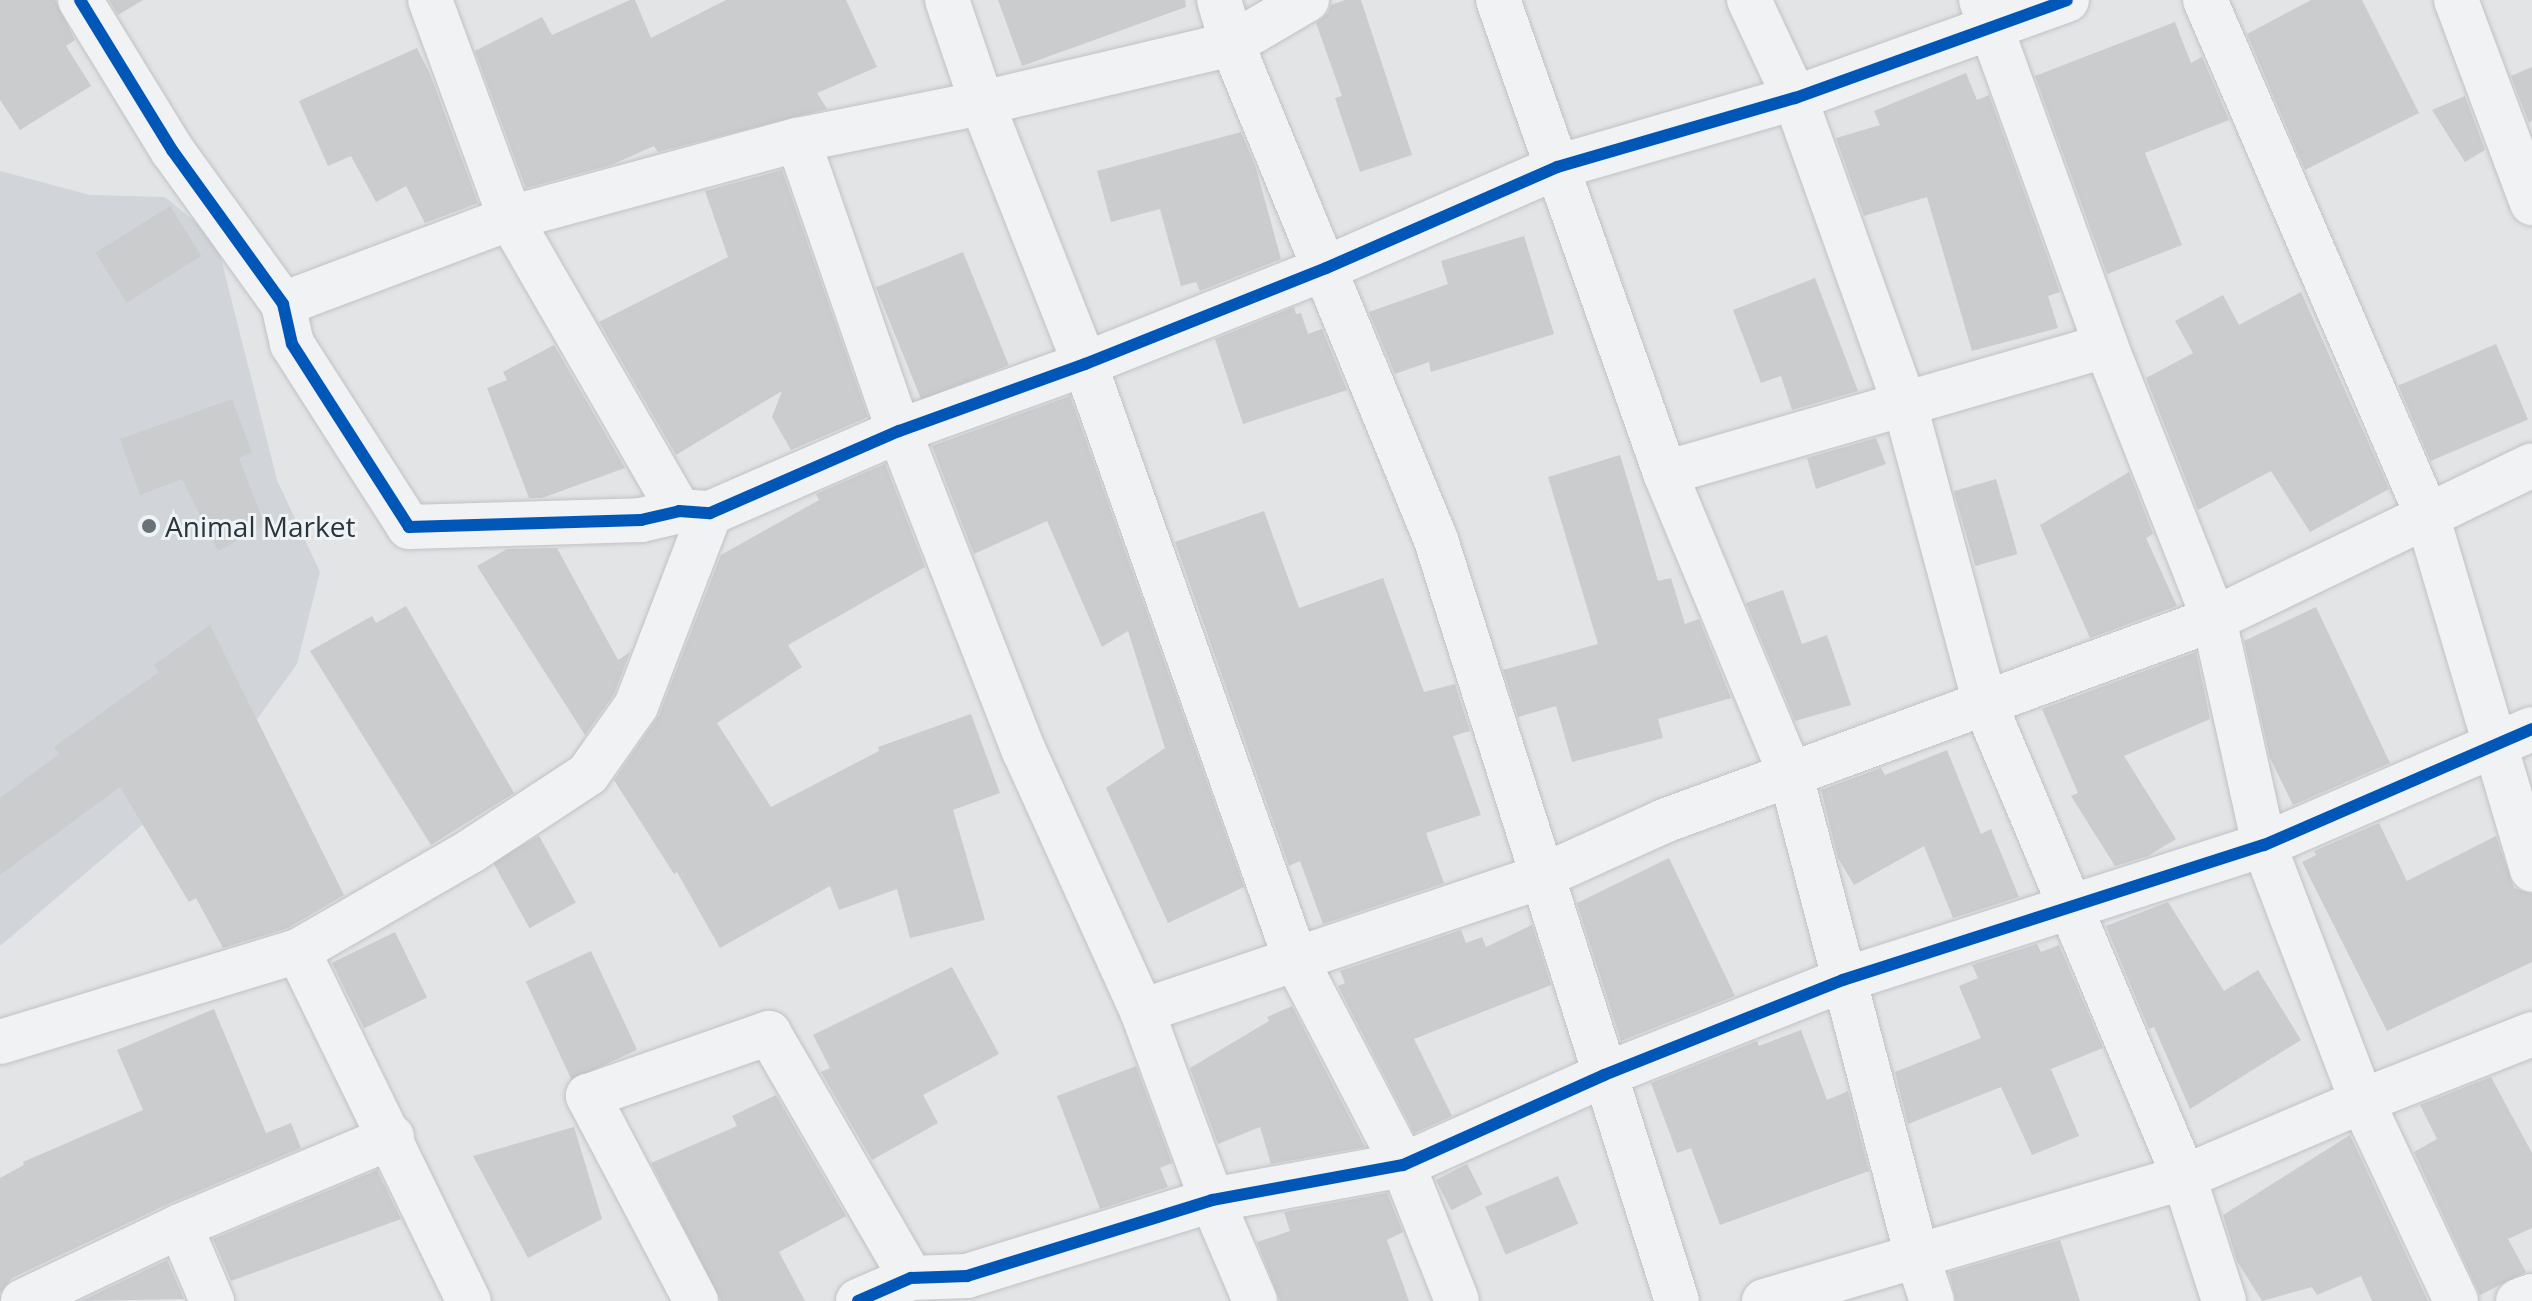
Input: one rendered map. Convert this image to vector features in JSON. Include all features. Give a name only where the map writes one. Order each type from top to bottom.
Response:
[{"type":"street","points":[[80,0],[172,150],[283,304],[292,344],[409,527],[641,520],[694,512],[899,431],[1085,364],[1326,268],[1557,167],[1795,98],[1986,15],[2067,0]]},
{"type":"street","points":[[0,1042],[298,951],[471,851],[588,774],[636,706],[694,512],[510,218],[430,0]]},
{"type":"street","points":[[947,0],[982,103],[1085,364],[1295,958],[1403,1165],[1457,1301]]},
{"type":"street","points":[[1219,0],[1232,44],[1436,540],[1677,1301]]},
{"type":"street","points":[[283,304],[510,218],[798,140],[982,103],[1232,44],[1307,0]]},
{"type":"street","points":[[1498,0],[1665,473],[1791,776],[1917,1256],[1932,1301]]},
{"type":"street","points":[[1749,0],[1795,98],[1905,405],[1985,704],[2184,1177],[2224,1301]]},
{"type":"street","points":[[2205,0],[2427,515],[2492,744],[2532,870]]},
{"type":"street","points":[[2456,0],[2528,185]]},
{"type":"street","points":[[1986,15],[2106,346],[2214,619],[2264,845],[2362,1101],[2456,1301]]},
{"type":"street","points":[[798,140],[899,431],[1024,751],[1142,1011],[1212,1200],[1255,1301]]},
{"type":"street","points":[[1665,473],[2106,346]]},
{"type":"street","points":[[1142,1011],[1543,876],[1664,821],[2214,619],[2532,465]]},
{"type":"street","points":[[858,1301],[911,1278],[973,1288],[1212,1200],[1403,1165],[1604,1075],[1843,980],[2264,845],[2532,729]]},
{"type":"street","points":[[298,951],[392,1137],[469,1301]]},
{"type":"street","points":[[696,1301],[588,1096],[769,1033],[911,1278]]},
{"type":"street","points":[[1764,1301],[2184,1177],[2362,1101],[2532,1034]]},
{"type":"street","points":[[23,1301],[180,1226],[392,1137]]},
{"type":"street","points":[[180,1226],[212,1301]]},
{"type":"street","points":[[2518,1301],[2532,1296]]},
{"type":"shaded area","name":"Animal Market","points":[[0,171],[90,195],[165,197],[216,239],[277,480],[320,572],[297,664],[242,740],[0,946]]},
{"type":"building","points":[[0,0],[55,0],[75,40],[66,46],[91,86],[20,130],[0,100]]},
{"type":"building","points":[[109,0],[143,0],[118,15]]},
{"type":"building","points":[[635,0],[651,38],[726,0],[846,0],[877,67],[817,93],[827,109],[658,152],[654,146],[611,165],[526,188],[475,51],[542,17],[552,35]]},
{"type":"building","points":[[998,0],[1185,0],[1186,7],[1022,66]]},
{"type":"building","points":[[1345,0],[1361,0],[1412,155],[1360,172],[1335,98],[1342,96],[1316,23],[1328,13],[1331,5]]},
{"type":"building","points":[[2311,0],[2362,0],[2419,113],[2305,170],[2247,34]]},
{"type":"building","points":[[2175,22],[2191,63],[2202,57],[2229,120],[2145,153],[2182,245],[2107,274],[2035,76]]},
{"type":"building","points":[[417,48],[430,74],[478,203],[425,223],[406,186],[376,202],[351,156],[328,166],[299,101]]},
{"type":"building","points":[[2532,67],[2532,120],[2529,123],[2511,76]]},
{"type":"building","points":[[1966,73],[1977,100],[1989,95],[2060,292],[2048,296],[2058,328],[1972,351],[1927,197],[1864,216],[1836,138],[1880,125],[1874,111]]},
{"type":"building","points":[[2465,96],[2485,150],[2465,162],[2432,110]]},
{"type":"building","points":[[1241,132],[1256,168],[1281,259],[1200,291],[1196,282],[1181,286],[1160,209],[1111,222],[1097,171]]},
{"type":"building","points":[[782,170],[868,417],[791,450],[772,417],[782,391],[676,455],[599,322],[728,257],[705,191]]},
{"type":"building","points":[[170,206],[201,256],[127,303],[95,253]]},
{"type":"building","points":[[1524,236],[1554,334],[1431,372],[1429,362],[1395,374],[1369,312],[1448,284],[1441,261]]},
{"type":"building","points":[[963,252],[1009,365],[922,400],[876,287]]},
{"type":"building","points":[[1815,278],[1858,391],[1792,410],[1781,376],[1761,383],[1733,310]]},
{"type":"building","points":[[2301,292],[2389,489],[2310,532],[2271,471],[2198,510],[2146,378],[2193,353],[2175,321],[2223,295],[2239,325]]},
{"type":"building","points":[[1294,307],[1296,314],[1301,313],[1308,334],[1322,329],[1347,390],[1243,424],[1215,339]]},
{"type":"building","points":[[2496,344],[2528,419],[2430,461],[2398,385]]},
{"type":"building","points":[[554,345],[625,468],[542,498],[529,498],[487,388],[507,380],[503,372]]},
{"type":"building","points":[[1070,396],[1244,887],[1168,923],[1106,788],[1165,748],[1128,631],[1102,647],[1047,521],[974,554],[932,446]]},
{"type":"building","points":[[232,399],[252,453],[239,458],[265,525],[218,551],[182,479],[140,495],[120,439]]},
{"type":"building","points":[[1876,438],[1886,464],[1816,489],[1807,458]]},
{"type":"building","points":[[1620,455],[1658,581],[1671,578],[1685,624],[1699,619],[1731,698],[1658,719],[1663,738],[1572,762],[1556,706],[1518,717],[1503,670],[1598,644],[1548,477]]},
{"type":"building","points":[[885,464],[925,567],[788,645],[802,667],[717,723],[771,807],[879,751],[878,747],[971,714],[1000,793],[953,810],[985,920],[910,938],[897,889],[839,910],[830,886],[720,948],[677,872],[674,874],[614,780],[659,715],[721,555],[819,500],[816,494]]},
{"type":"building","points":[[2129,472],[2153,534],[2146,538],[2177,606],[2090,638],[2040,525]]},
{"type":"building","points":[[1996,479],[2017,554],[1975,566],[1954,491]]},
{"type":"building","points":[[1264,511],[1299,608],[1383,578],[1424,692],[1455,684],[1470,731],[1453,736],[1481,815],[1426,833],[1444,883],[1323,924],[1300,861],[1289,866],[1175,542]]},
{"type":"building","points":[[557,548],[618,660],[630,652],[614,694],[585,735],[477,566],[507,549]]},
{"type":"building","points":[[1783,590],[1802,644],[1827,635],[1851,705],[1795,721],[1746,603]]},
{"type":"building","points":[[406,606],[514,793],[431,845],[310,651],[372,616],[376,623]]},
{"type":"building","points":[[2316,607],[2390,763],[2293,805],[2270,758],[2244,641]]},
{"type":"building","points":[[210,625],[344,895],[288,928],[223,948],[196,898],[189,902],[120,787],[0,875],[0,798],[59,754],[54,747],[159,672],[154,665]]},
{"type":"building","points":[[2196,652],[2210,719],[2124,756],[2176,839],[2148,856],[2115,866],[2071,796],[2078,793],[2042,709]]},
{"type":"building","points":[[1947,750],[1981,834],[1991,829],[2019,897],[1953,918],[1924,846],[1854,885],[1838,858],[1821,790],[1881,768],[1885,775]]},
{"type":"building","points":[[2379,823],[2407,881],[2496,836],[2514,888],[2532,894],[2532,962],[2387,1031],[2302,862],[2316,855],[2314,851]]},
{"type":"building","points":[[539,836],[576,902],[529,928],[493,862]]},
{"type":"building","points":[[1669,858],[1735,996],[1621,1041],[1577,903]]},
{"type":"building","points":[[2168,902],[2224,991],[2258,970],[2301,1040],[2190,1109],[2154,1027],[2149,1029],[2106,926]]},
{"type":"building","points":[[1532,925],[1551,985],[1414,1039],[1452,1116],[1414,1133],[1338,986],[1345,983],[1340,971],[1461,930],[1466,943],[1482,937],[1486,947]]},
{"type":"building","points":[[395,932],[427,998],[364,1028],[332,963]]},
{"type":"building","points":[[2037,944],[2041,952],[2059,945],[2103,1048],[2051,1069],[2079,1136],[2032,1155],[2001,1087],[1908,1124],[1895,1072],[1981,1038],[1959,986],[1978,978],[1972,965]]},
{"type":"building","points":[[591,951],[637,1050],[572,1080],[526,981]]},
{"type":"building","points":[[952,967],[999,1054],[923,1095],[938,1123],[872,1160],[821,1072],[830,1068],[813,1035]]},
{"type":"building","points":[[1292,1006],[1365,1147],[1271,1164],[1260,1127],[1218,1144],[1190,1068],[1269,1021],[1267,1017]]},
{"type":"building","points":[[214,1009],[266,1133],[291,1123],[301,1148],[170,1203],[12,1278],[0,1293],[0,1178],[24,1165],[23,1162],[143,1110],[117,1050]]},
{"type":"building","points":[[1801,1030],[1827,1100],[1848,1091],[1869,1171],[1720,1225],[1691,1148],[1677,1153],[1651,1083],[1757,1041],[1759,1046]]},
{"type":"building","points":[[1136,1066],[1172,1163],[1160,1168],[1168,1187],[1100,1209],[1057,1096]]},
{"type":"building","points":[[2491,1077],[2532,1153],[2532,1228],[2508,1239],[2526,1272],[2480,1295],[2414,1152],[2437,1139],[2420,1105]]},
{"type":"building","points":[[776,1095],[846,1216],[779,1252],[805,1301],[721,1301],[651,1163],[737,1126],[732,1116]]},
{"type":"building","points":[[574,1127],[602,1219],[528,1258],[473,1156]]},
{"type":"building","points":[[2350,1135],[2428,1301],[2372,1301],[2361,1276],[2317,1295],[2312,1287],[2262,1301],[2237,1261],[2223,1215]]},
{"type":"building","points":[[1467,1164],[1482,1194],[1451,1210],[1436,1180]]},
{"type":"building","points":[[377,1170],[401,1219],[231,1281],[213,1239]]},
{"type":"building","points":[[1558,1176],[1578,1224],[1506,1255],[1485,1207]]},
{"type":"building","points":[[1387,1193],[1403,1232],[1387,1240],[1409,1301],[1280,1301],[1257,1242],[1290,1231],[1284,1212]]},
{"type":"building","points":[[2060,1240],[2080,1301],[1956,1301],[1949,1272]]},
{"type":"building","points":[[167,1260],[184,1299],[81,1301]]},
{"type":"cycle path","points":[[80,0],[172,150],[283,304],[292,344],[409,527],[641,520],[679,511],[710,513],[899,431],[1085,364],[1326,268],[1557,167],[1795,98],[2067,0]]},
{"type":"cycle path","points":[[858,1301],[911,1278],[967,1276],[1212,1200],[1403,1165],[1604,1075],[1843,980],[2264,845],[2532,729]]},
{"type":"place","name":"Animal Market","points":[[149,526]]}]
